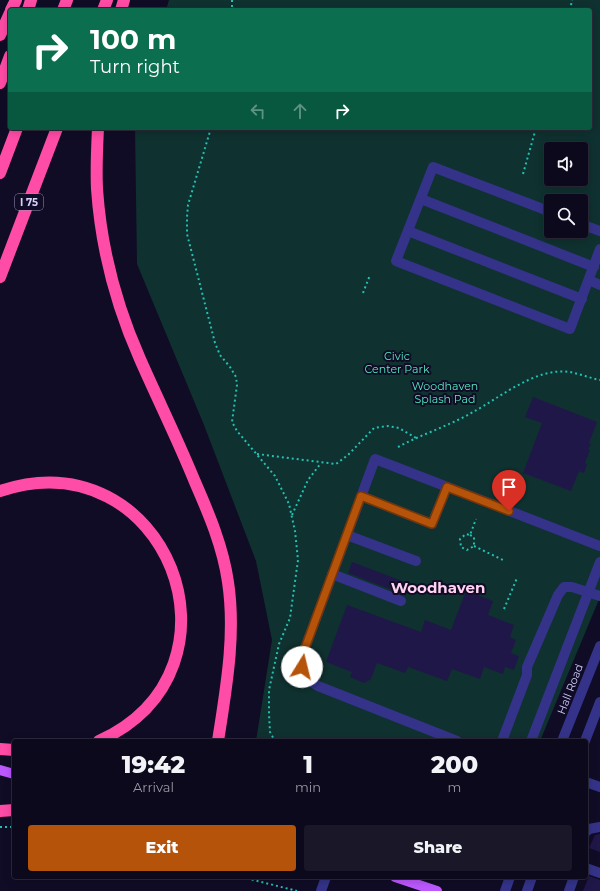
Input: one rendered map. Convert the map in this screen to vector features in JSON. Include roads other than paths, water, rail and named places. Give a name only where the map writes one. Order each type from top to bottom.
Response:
[{"type":"highway","points":[[0,35],[8,17]]},
{"type":"highway","points":[[0,83],[8,61]]},
{"type":"highway","points":[[0,173],[17,130]]},
{"type":"highway","name":"I 75","points":[[0,277],[56,130]]},
{"type":"highway","points":[[98,130],[97,170],[100,221],[112,282],[127,327],[140,359],[177,438],[210,516],[221,547],[228,580],[231,636],[227,682],[218,739]]},
{"type":"highway","points":[[0,491],[22,484],[49,482],[71,484],[93,490],[132,512],[156,538],[172,568],[178,587],[181,613],[179,640],[172,666],[167,678],[155,697],[137,717],[119,730],[102,739]]},
{"type":"highway","points":[[0,749],[12,750]]},
{"type":"highway","points":[[0,811],[12,810]]},
{"type":"main road","points":[[0,770],[12,773]]},
{"type":"main road","points":[[401,879],[436,891]]},
{"type":"street","points":[[544,209],[433,167],[396,261],[570,329],[600,249]]},
{"type":"street","points":[[420,199],[594,267]]},
{"type":"street","points":[[588,227],[600,231]]},
{"type":"street","points":[[408,231],[582,299]]},
{"type":"street","points":[[589,280],[600,285]]},
{"type":"street","points":[[452,739],[318,686],[303,676],[301,659],[375,459],[600,546]]},
{"type":"street","points":[[361,496],[432,524],[447,487]]},
{"type":"street","points":[[346,535],[416,561]]},
{"type":"street","points":[[532,739],[600,562]]},
{"type":"street","points":[[332,574],[401,600]]},
{"type":"street","points":[[503,739],[527,675],[526,667],[558,595],[564,587],[572,587],[600,596]]},
{"type":"street","name":"Hall Road","points":[[563,739],[600,646]]},
{"type":"street","points":[[586,739],[600,702]]},
{"type":"street","points":[[588,783],[600,787]]},
{"type":"street","points":[[588,830],[600,827]]},
{"type":"street","points":[[588,869],[600,873]]},
{"type":"street","points":[[321,891],[325,879]]},
{"type":"street","points":[[505,891],[509,879]]},
{"type":"street","points":[[527,891],[531,879]]},
{"type":"street","points":[[569,891],[573,879]]},
{"type":"district","name":"Woodhaven","points":[[438,588]]},
{"type":"park label","name":"Civic Center Park","points":[[397,362]]},
{"type":"park label","name":"Woodhaven Splash Pad","points":[[445,392]]}]
